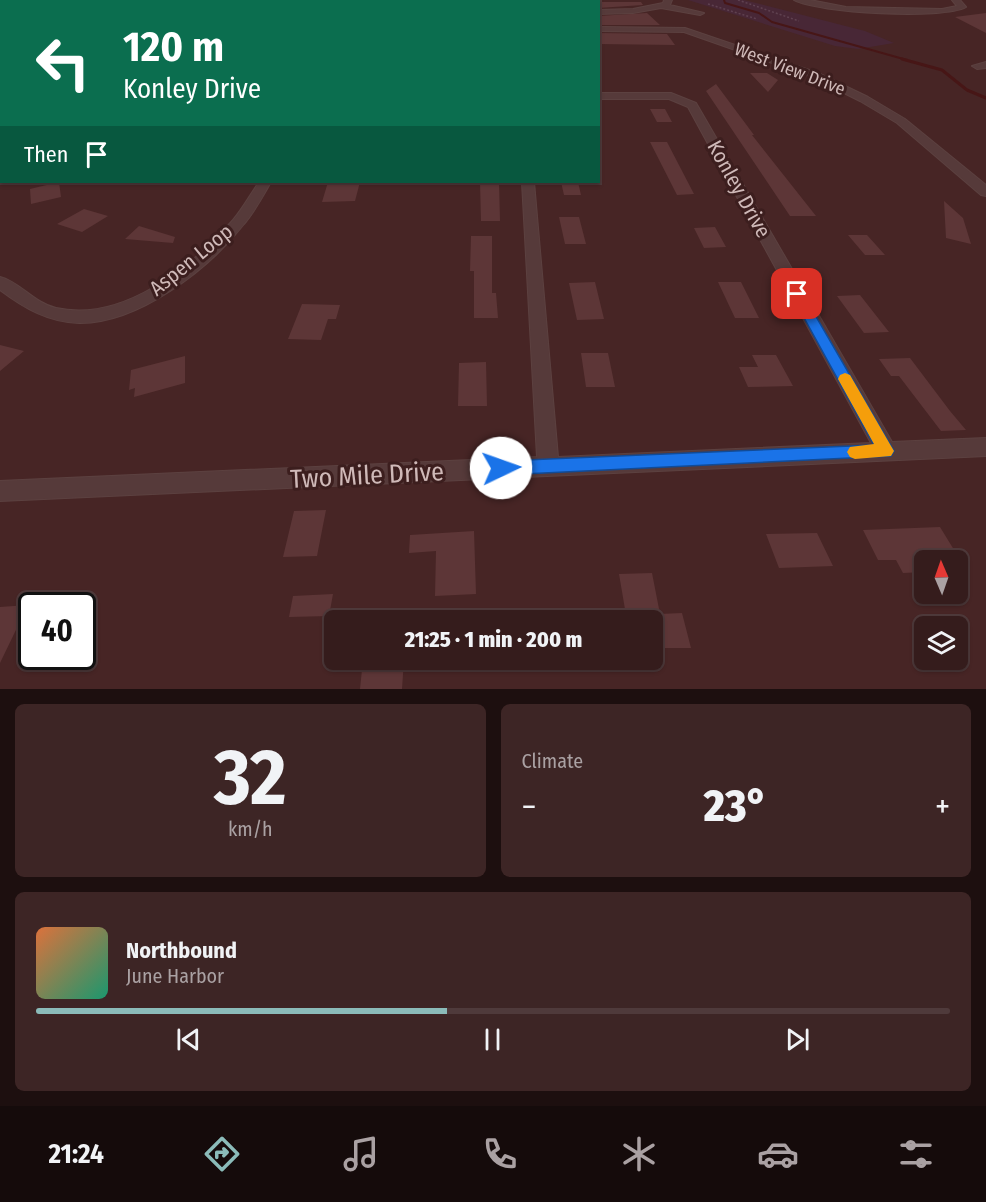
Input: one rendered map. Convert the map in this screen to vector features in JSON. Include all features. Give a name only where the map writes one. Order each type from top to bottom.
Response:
[{"type":"street","points":[[600,12],[633,12],[666,5],[668,0]]},
{"type":"street","points":[[798,0],[846,9],[942,11],[962,7],[956,0]]},
{"type":"street","points":[[662,6],[700,13]]},
{"type":"street","name":"West View Drive","points":[[600,29],[686,30],[815,75],[864,99],[901,121],[986,192]]},
{"type":"street","name":"Konley Drive","points":[[600,96],[671,96],[692,105],[886,451]]},
{"type":"street","name":"Aspen Loop","points":[[0,282],[27,302],[57,315],[89,316],[136,303],[176,278],[227,234],[252,205],[264,183]]},
{"type":"street","points":[[528,183],[548,466]]},
{"type":"street","name":"Two Mile Drive","points":[[0,491],[986,447]]},
{"type":"path","points":[[738,0],[799,21]]},
{"type":"path","points":[[703,2],[757,19]]},
{"type":"shaded area","points":[[688,0],[744,0],[865,31],[894,43],[858,49],[835,46]]},
{"type":"building","points":[[600,2],[641,2],[643,5],[600,8]]},
{"type":"building","points":[[647,13],[660,25],[600,25],[600,16]]},
{"type":"building","points":[[986,13],[986,33],[955,17]]},
{"type":"building","points":[[600,33],[667,34],[675,45],[600,44]]},
{"type":"building","points":[[750,73],[767,73],[778,80],[768,92]]},
{"type":"building","points":[[716,84],[754,135],[752,135],[816,216],[790,216],[706,91]]},
{"type":"building","points":[[650,109],[665,109],[672,122],[657,122]]},
{"type":"building","points":[[650,142],[667,142],[694,194],[677,195]]},
{"type":"building","points":[[59,183],[61,197],[31,204],[30,189]]},
{"type":"building","points":[[328,183],[360,183],[355,201],[322,202]]},
{"type":"building","points":[[480,183],[499,183],[500,221],[481,221]]},
{"type":"building","points":[[561,183],[578,183],[581,195],[564,195]]},
{"type":"building","points":[[944,201],[963,218],[971,244],[946,238]]},
{"type":"building","points":[[84,209],[108,216],[82,232],[57,224]]},
{"type":"building","points":[[559,217],[579,217],[586,244],[565,244]]},
{"type":"building","points":[[139,226],[175,237],[173,243],[125,239]]},
{"type":"building","points":[[715,227],[726,247],[704,248],[694,228]]},
{"type":"building","points":[[848,235],[867,235],[885,255],[865,255]]},
{"type":"building","points":[[471,236],[492,236],[492,293],[496,293],[498,318],[474,318],[474,271],[470,271]]},
{"type":"building","points":[[595,282],[604,319],[577,320],[569,283]]},
{"type":"building","points":[[718,282],[741,282],[759,318],[735,318]]},
{"type":"building","points":[[860,295],[889,332],[864,333],[837,296]]},
{"type":"building","points":[[302,304],[340,305],[336,319],[328,319],[321,340],[288,339]]},
{"type":"building","points":[[0,345],[24,351],[0,371]]},
{"type":"building","points":[[581,353],[608,353],[615,387],[586,387]]},
{"type":"building","points":[[752,355],[776,355],[793,386],[748,387],[739,367],[758,367]]},
{"type":"building","points":[[185,356],[185,383],[134,397],[135,388],[129,390],[131,370]]},
{"type":"building","points":[[910,358],[966,430],[941,431],[899,376],[891,376],[879,359]]},
{"type":"building","points":[[486,362],[487,406],[458,406],[459,363]]},
{"type":"building","points":[[326,510],[317,556],[283,557],[294,511]]},
{"type":"building","points":[[940,527],[954,550],[914,550],[914,572],[903,573],[896,560],[878,560],[863,530]]},
{"type":"building","points":[[474,531],[476,594],[435,596],[436,551],[409,553],[410,535]]},
{"type":"building","points":[[817,533],[833,566],[779,568],[766,534]]},
{"type":"building","points":[[652,573],[659,610],[625,610],[619,574]]},
{"type":"building","points":[[333,594],[330,610],[324,610],[324,616],[289,617],[293,596]]},
{"type":"building","points":[[18,606],[18,626],[0,663],[0,607]]},
{"type":"building","points":[[682,613],[691,648],[663,648],[663,614]]},
{"type":"building","points":[[362,670],[403,670],[402,689],[360,689]]},
{"type":"waterway","points":[[724,0],[725,3],[759,13],[772,22],[907,60]]},
{"type":"waterway","points":[[902,59],[942,70],[967,90],[986,98]]},
{"type":"slow traffic","points":[[845,379],[886,451],[855,452]]},
{"type":"route","points":[[501,468],[886,451],[797,294]]}]
